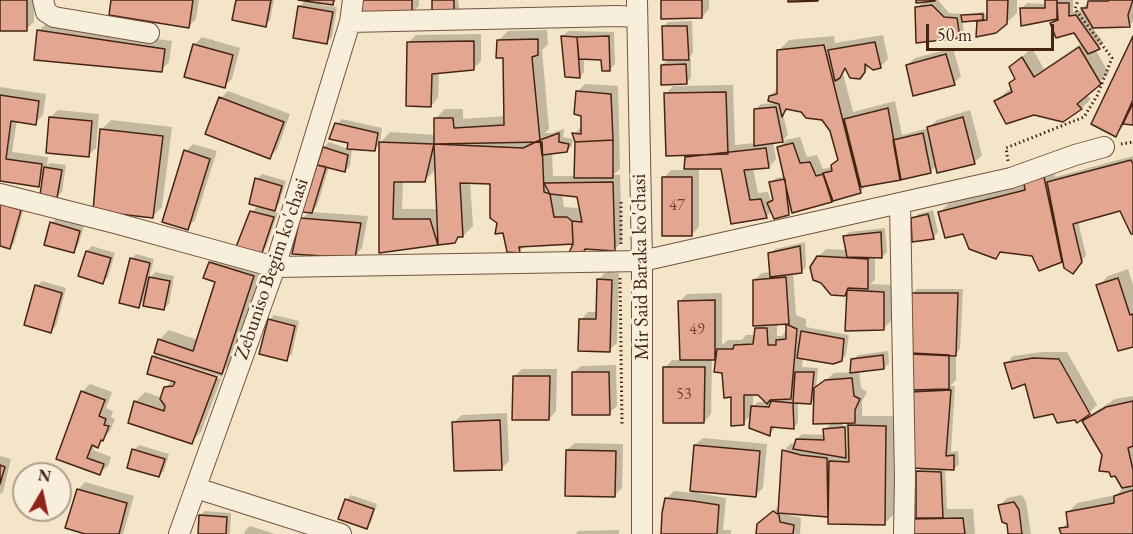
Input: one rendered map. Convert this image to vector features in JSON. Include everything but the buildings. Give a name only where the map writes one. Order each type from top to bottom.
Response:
[{"type":"street","points":[[43,0],[46,12],[54,17],[149,33]]},
{"type":"street","name":"Zebuniso Begim ko'chasi","points":[[179,534],[275,267],[350,22],[353,0]]},
{"type":"street","points":[[350,22],[617,15],[637,9]]},
{"type":"street","name":"Mir Said Baraka ko'chasi","points":[[637,9],[642,261],[642,534]]},
{"type":"street","points":[[0,194],[275,267],[642,261],[1011,178],[1104,147]]},
{"type":"street","points":[[900,203],[904,534]]},
{"type":"street","points":[[196,488],[340,534]]},
{"type":"path","points":[[1011,178],[1006,148],[1084,117],[1106,75],[1112,58],[1075,9],[1078,0]]}]
